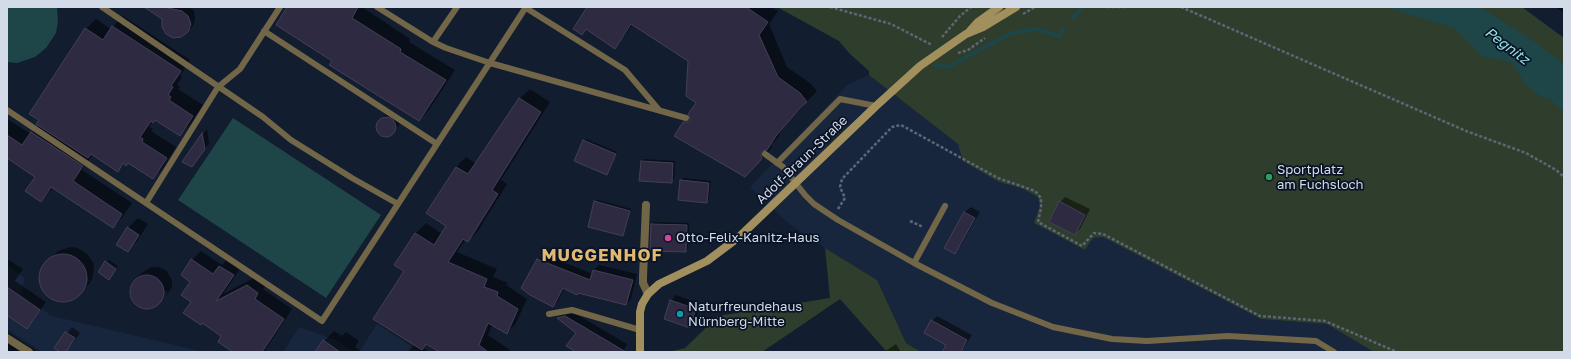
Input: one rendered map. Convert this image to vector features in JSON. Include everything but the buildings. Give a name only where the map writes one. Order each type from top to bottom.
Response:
[{"type":"main road","name":"Adolf-Braun-Straße","points":[[648,294],[659,284],[699,266],[727,247],[920,66],[966,34],[978,22],[999,7]]},
{"type":"main road","name":"Adolf-Braun-Straße","points":[[966,34],[984,27],[1016,7]]},
{"type":"main road","points":[[640,352],[641,308],[648,294]]},
{"type":"street","points":[[646,205],[643,283],[648,294]]},
{"type":"street","points":[[7,338],[29,352]]},
{"type":"lane","points":[[102,7],[263,117],[291,140],[352,178],[398,204]]},
{"type":"lane","points":[[146,203],[218,87],[240,69],[280,7]]},
{"type":"lane","points":[[377,7],[433,42],[446,48],[490,63],[686,118]]},
{"type":"lane","points":[[433,42],[457,7]]},
{"type":"lane","points":[[7,110],[322,320],[526,7],[625,70],[659,110]]},
{"type":"lane","points":[[264,31],[437,144]]},
{"type":"lane","points":[[777,163],[840,99],[876,106]]},
{"type":"lane","points":[[765,154],[783,167],[814,204],[833,217],[914,264],[992,303],[1053,327],[1112,339],[1147,341],[1228,336],[1316,341],[1334,352]]},
{"type":"lane","points":[[914,264],[944,206]]},
{"type":"lane","points":[[550,314],[572,310],[640,330]]},
{"type":"path","points":[[830,7],[891,24],[932,45]]},
{"type":"path","points":[[941,38],[960,16],[971,7]]},
{"type":"path","points":[[1107,7],[1126,7]]},
{"type":"path","points":[[1181,7],[1466,131],[1526,153],[1556,170],[1564,177]]},
{"type":"path","points":[[833,217],[845,198],[840,186],[842,179],[892,127],[901,125],[998,178],[1035,191],[1041,198],[1041,208],[1038,222],[1082,246],[1094,233],[1103,234],[1260,316],[1325,321],[1398,352]]},
{"type":"path","points":[[910,221],[931,231]]},
{"type":"shaded area","name":"Sportplatz am Fuchsloch","points":[[777,7],[1522,7],[1564,38],[1564,352],[1374,352],[1327,324],[1261,319],[1103,237],[1093,238],[1085,250],[1034,223],[1040,206],[1038,197],[1021,188],[999,182],[963,161],[958,144],[869,75],[869,71],[850,54],[839,41]]},
{"type":"shaded area","points":[[869,75],[958,144],[999,182],[1021,188],[1038,197],[1040,206],[1035,223],[1085,250],[1093,238],[1103,237],[1261,319],[1327,324],[1374,352],[921,352],[906,343],[877,280],[825,248],[787,222],[750,187],[847,85]]},
{"type":"shaded area","points":[[825,248],[877,280],[906,343],[921,352],[887,352],[840,299],[762,352],[668,352],[685,348],[718,316],[830,298]]},
{"type":"shaded area","points":[[7,265],[25,278],[21,294],[52,316],[204,352],[42,352],[7,329]]},
{"type":"shaded area","points":[[377,324],[420,352],[359,352]]},
{"type":"shaded area","points":[[299,327],[336,340],[353,352],[283,352]]},
{"type":"water","points":[[7,7],[57,7],[58,22],[56,33],[46,48],[35,57],[17,63],[7,62]]},
{"type":"water","name":"Pegnitz","points":[[1386,7],[1480,7],[1532,40],[1564,64],[1564,112],[1551,100],[1539,95],[1526,85],[1511,62],[1482,56],[1454,28]]},
{"type":"water","points":[[233,118],[381,215],[326,298],[178,200]]},
{"type":"waterway","points":[[1073,18],[1082,7]]},
{"type":"waterway","points":[[935,65],[948,67],[1011,33],[1037,29],[1059,36],[1064,29]]},
{"type":"place","name":"Sportplatz am Fuchsloch","points":[[1269,177]]},
{"type":"place","name":"Otto-Felix-Kanitz-Haus","points":[[668,238]]},
{"type":"place","name":"Naturfreundehaus Nürnberg-Mitte","points":[[680,314]]},
{"type":"district","name":"MUGGENHOF","points":[[602,256]]}]
